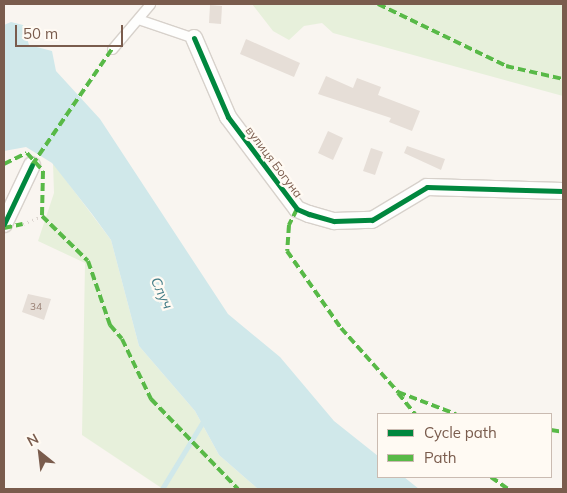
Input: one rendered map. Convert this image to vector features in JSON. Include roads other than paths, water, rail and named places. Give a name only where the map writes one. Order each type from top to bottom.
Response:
[{"type":"street","name":"вулиця Богуна","points":[[194,38],[228,117],[296,209],[334,221],[372,220],[427,187],[563,191]]},
{"type":"street","points":[[4,224],[32,165]]},
{"type":"lane","points":[[112,49],[150,4]]},
{"type":"lane","points":[[138,19],[194,38]]},
{"type":"water","name":"Случ","points":[[11,22],[23,25],[29,45],[52,51],[56,71],[100,119],[228,314],[280,357],[334,421],[377,455],[377,478],[405,478],[419,489],[258,489],[219,455],[195,411],[139,346],[111,240],[52,163],[26,147],[4,151],[4,25]]},
{"type":"waterway","points":[[162,489],[204,420]]}]
